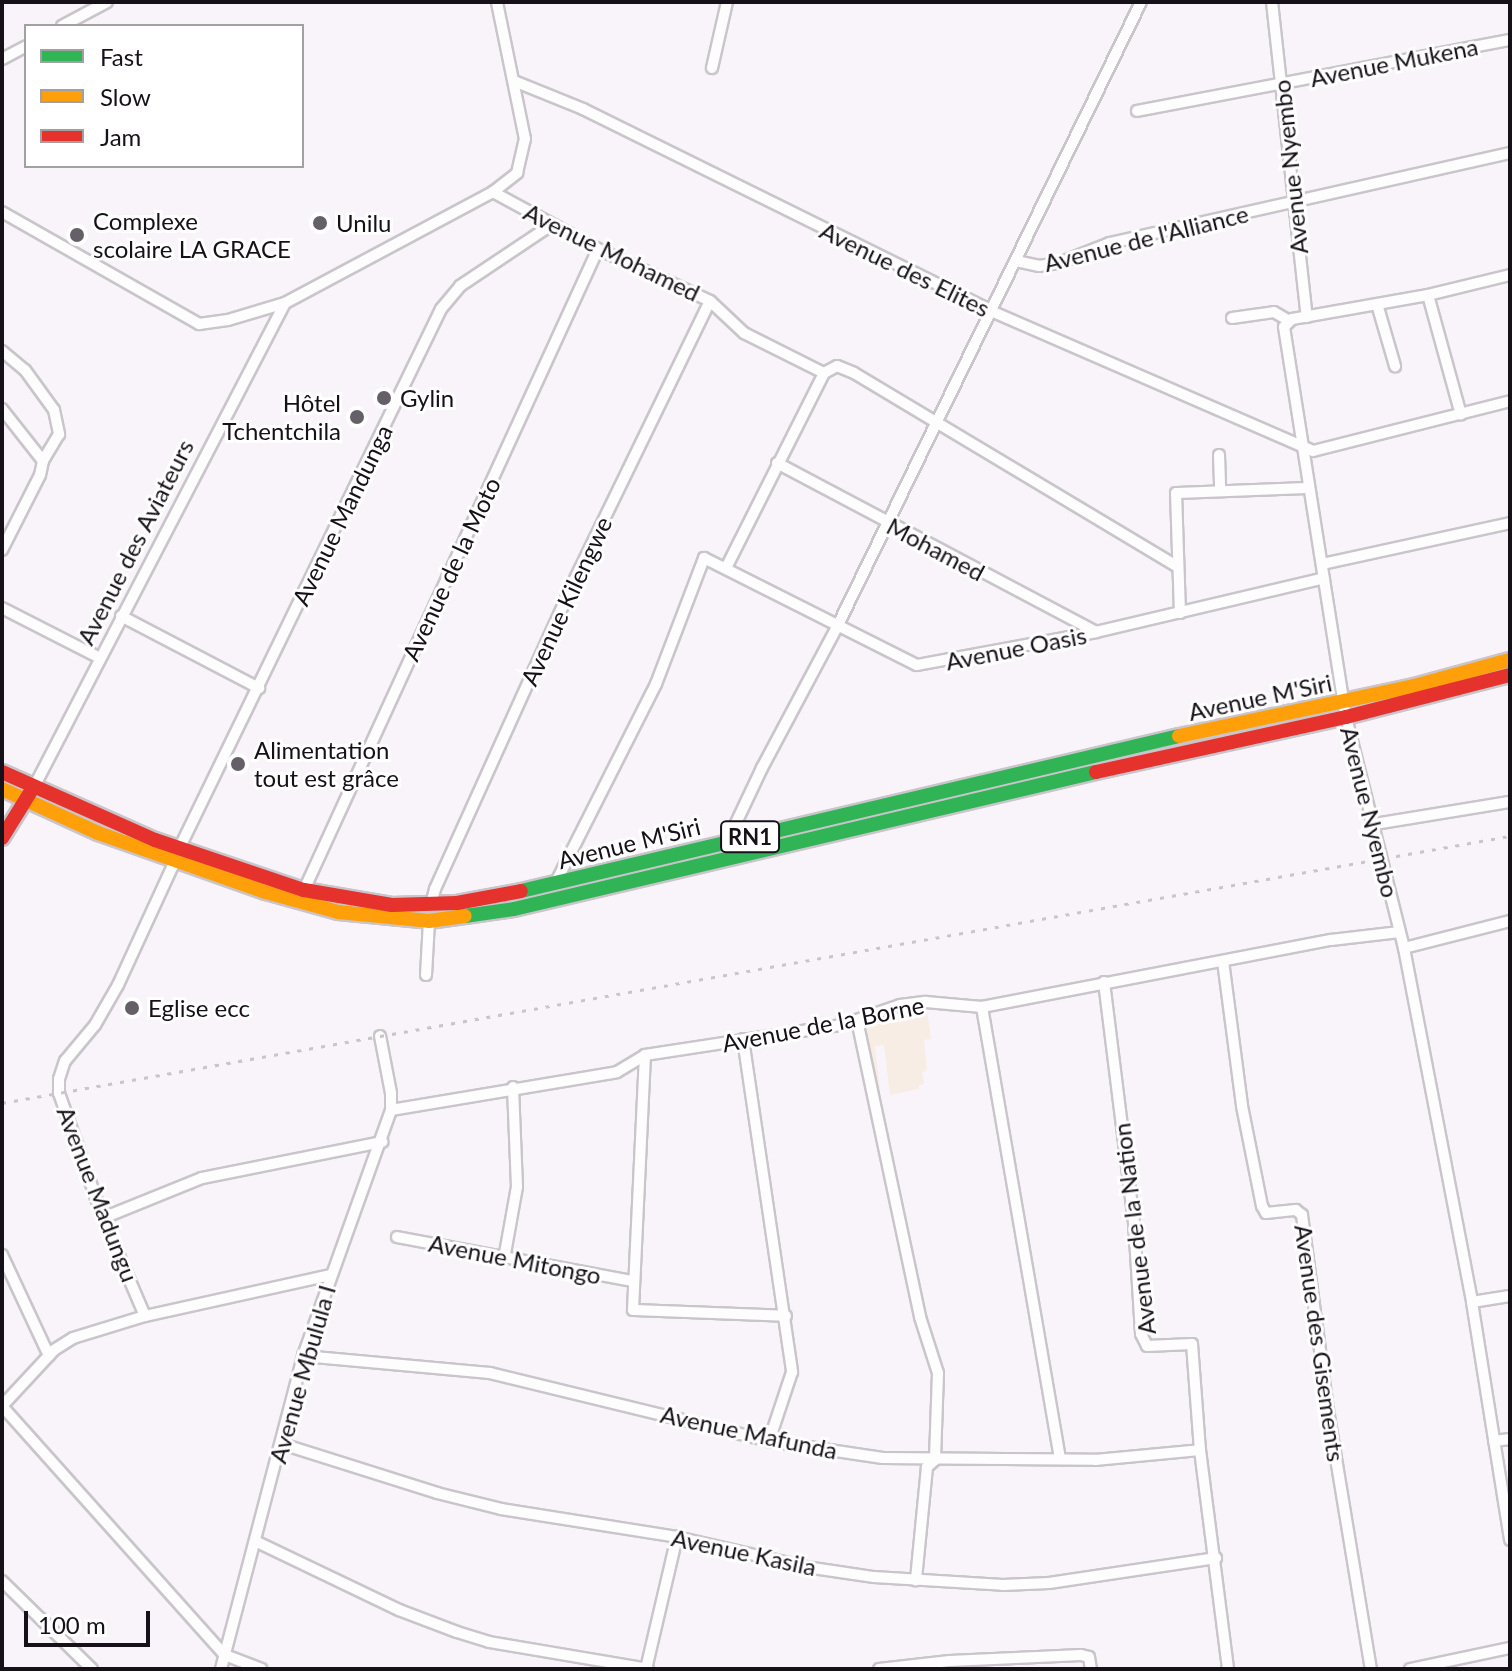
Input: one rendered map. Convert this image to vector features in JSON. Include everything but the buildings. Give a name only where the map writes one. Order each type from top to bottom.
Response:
[{"type":"main road","name":"Avenue M'Siri","points":[[2,772],[177,854],[304,890],[370,903],[431,905],[512,901],[555,884],[727,842],[1510,660]]},
{"type":"main road","name":"Avenue M'Siri","points":[[2,789],[25,801],[338,912],[429,921],[1346,717],[1510,675]]},
{"type":"main road","name":"Avenue des Aviateurs","points":[[2,838],[34,787]]},
{"type":"street","points":[[66,24],[107,2]]},
{"type":"street","points":[[2,212],[199,324],[228,320],[285,303],[493,192],[513,178],[524,158],[524,129],[497,2]]},
{"type":"street","points":[[712,68],[727,2]]},
{"type":"street","points":[[727,842],[762,768],[837,627],[1141,2]]},
{"type":"street","name":"Avenue Nyembo","points":[[1272,2],[1307,317]]},
{"type":"street","name":"Avenue Mukena","points":[[1137,111],[1510,40]]},
{"type":"street","points":[[2,59],[24,47]]},
{"type":"street","name":"Avenue des Elites","points":[[514,81],[583,109],[991,311],[1301,445]]},
{"type":"street","name":"Avenue de l'Alliance","points":[[1016,261],[1039,266],[1059,263],[1110,243],[1510,153]]},
{"type":"street","name":"Avenue Mohamed","points":[[493,192],[598,249],[710,301],[744,333],[824,373],[831,366],[845,369],[936,420],[1177,566]]},
{"type":"street","name":"Avenue Mandunga","points":[[177,854],[441,309],[460,286],[551,225]]},
{"type":"street","name":"Avenue de la Moto","points":[[304,890],[598,249]]},
{"type":"street","points":[[1232,318],[1274,312],[1288,320],[1428,295],[1510,275]]},
{"type":"street","points":[[1428,295],[1461,415]]},
{"type":"street","name":"Avenue Kilengwe","points":[[431,905],[435,889],[574,581],[710,301]]},
{"type":"street","name":"Avenue des Aviateurs","points":[[34,787],[285,303]]},
{"type":"street","points":[[1377,304],[1395,366]]},
{"type":"street","name":"Avenue Nyembo","points":[[1288,320],[1285,333],[1301,445],[1346,717],[1404,948],[1472,1302],[1510,1540]]},
{"type":"street","points":[[2,351],[25,370],[54,410],[59,434],[43,461],[40,475],[2,550]]},
{"type":"street","points":[[555,884],[656,684],[700,562],[707,558],[726,568],[824,373]]},
{"type":"street","points":[[1301,445],[1324,450],[1510,401]]},
{"type":"street","points":[[2,409],[43,461]]},
{"type":"street","points":[[1219,455],[1220,490]]},
{"type":"street","name":"Mohamed","points":[[777,463],[1096,632]]},
{"type":"street","points":[[1180,613],[1176,493],[1308,488]]},
{"type":"street","points":[[1322,564],[1510,523]]},
{"type":"street","name":"Avenue Oasis","points":[[726,568],[917,665],[1096,632],[1324,578]]},
{"type":"street","points":[[2,608],[100,658]]},
{"type":"street","points":[[121,616],[259,688]]},
{"type":"street","points":[[1375,824],[1510,802]]},
{"type":"street","name":"Avenue Madungu","points":[[145,1316],[103,1218],[59,1093],[59,1074],[71,1052],[95,1025],[118,985],[177,854]]},
{"type":"street","points":[[426,975],[429,921]]},
{"type":"street","points":[[1404,948],[1510,921]]},
{"type":"street","name":"Avenue de la Borne","points":[[391,1110],[513,1087],[617,1072],[645,1055],[857,1020],[912,1003],[982,1007],[1331,940],[1400,932]]},
{"type":"street","name":"Avenue des Gisements","points":[[1223,961],[1240,1095],[1263,1209],[1270,1213],[1299,1210],[1302,1215],[1328,1410],[1371,1669]]},
{"type":"street","name":"Avenue de la Nation","points":[[1104,982],[1134,1222],[1142,1339],[1147,1346],[1192,1344],[1200,1450],[1228,1669]]},
{"type":"street","points":[[982,1007],[1060,1457]]},
{"type":"street","points":[[857,1020],[920,1317],[938,1373],[935,1460],[927,1467],[916,1580]]},
{"type":"street","name":"Avenue Mbulula I","points":[[221,1669],[303,1356],[391,1110],[391,1093],[380,1036]]},
{"type":"street","points":[[743,1039],[792,1372],[769,1441]]},
{"type":"street","points":[[645,1055],[633,1308],[637,1312],[786,1316]]},
{"type":"street","points":[[504,1259],[517,1187],[513,1087]]},
{"type":"street","points":[[103,1218],[202,1178],[382,1142]]},
{"type":"street","name":"Avenue Mitongo","points":[[397,1237],[632,1281]]},
{"type":"street","points":[[2,1255],[49,1356]]},
{"type":"street","points":[[261,1669],[225,1655],[2,1406],[49,1356],[73,1338],[145,1316],[330,1275]]},
{"type":"street","points":[[1472,1302],[1510,1296]]},
{"type":"street","name":"Avenue Mafunda","points":[[303,1356],[490,1373],[769,1441],[883,1458],[1060,1457],[1095,1460],[1200,1450]]},
{"type":"street","points":[[1494,1441],[1510,1439]]},
{"type":"street","name":"Avenue Kasila","points":[[282,1444],[437,1493],[501,1509],[677,1537],[806,1567],[916,1580],[1003,1585],[1049,1583],[1216,1558]]},
{"type":"street","points":[[255,1541],[399,1610],[457,1632],[489,1642],[647,1669],[677,1537]]},
{"type":"street","points":[[2,1581],[92,1669]]},
{"type":"street","points":[[1410,1669],[1510,1648]]},
{"type":"street","points":[[879,1669],[950,1661],[1081,1655],[1089,1657],[1091,1669]]},
{"type":"shaded area","points":[[927,1009],[931,1039],[924,1040],[927,1071],[922,1072],[924,1084],[919,1085],[919,1089],[890,1095],[884,1045],[875,1046],[880,1089],[876,1090],[865,1044],[868,1025]]},
{"type":"railway","points":[[2,1103],[1510,836]]},
{"type":"traffic: fast","points":[[521,891],[1179,736]]},
{"type":"traffic: fast","points":[[465,916],[514,909],[1096,772]]},
{"type":"traffic: slow","points":[[1179,736],[1414,686],[1510,660]]},
{"type":"traffic: slow","points":[[2,789],[98,833],[266,892],[338,912],[429,921],[465,916]]},
{"type":"traffic: jam","points":[[1096,772],[1346,717],[1510,675]]},
{"type":"traffic: jam","points":[[2,772],[155,840],[304,890],[392,905],[457,903],[521,891]]},
{"type":"traffic: jam","points":[[2,838],[31,791]]},
{"type":"place","name":"Unilu","points":[[320,223]]},
{"type":"place","name":"Complexe scolaire LA GRACE","points":[[77,235]]},
{"type":"place","name":"Gylin","points":[[384,398]]},
{"type":"place","name":"Hôtel Tchentchila","points":[[357,417]]},
{"type":"place","name":"Alimentation tout est grâce","points":[[238,764]]},
{"type":"place","name":"Eglise ecc","points":[[132,1008]]}]
